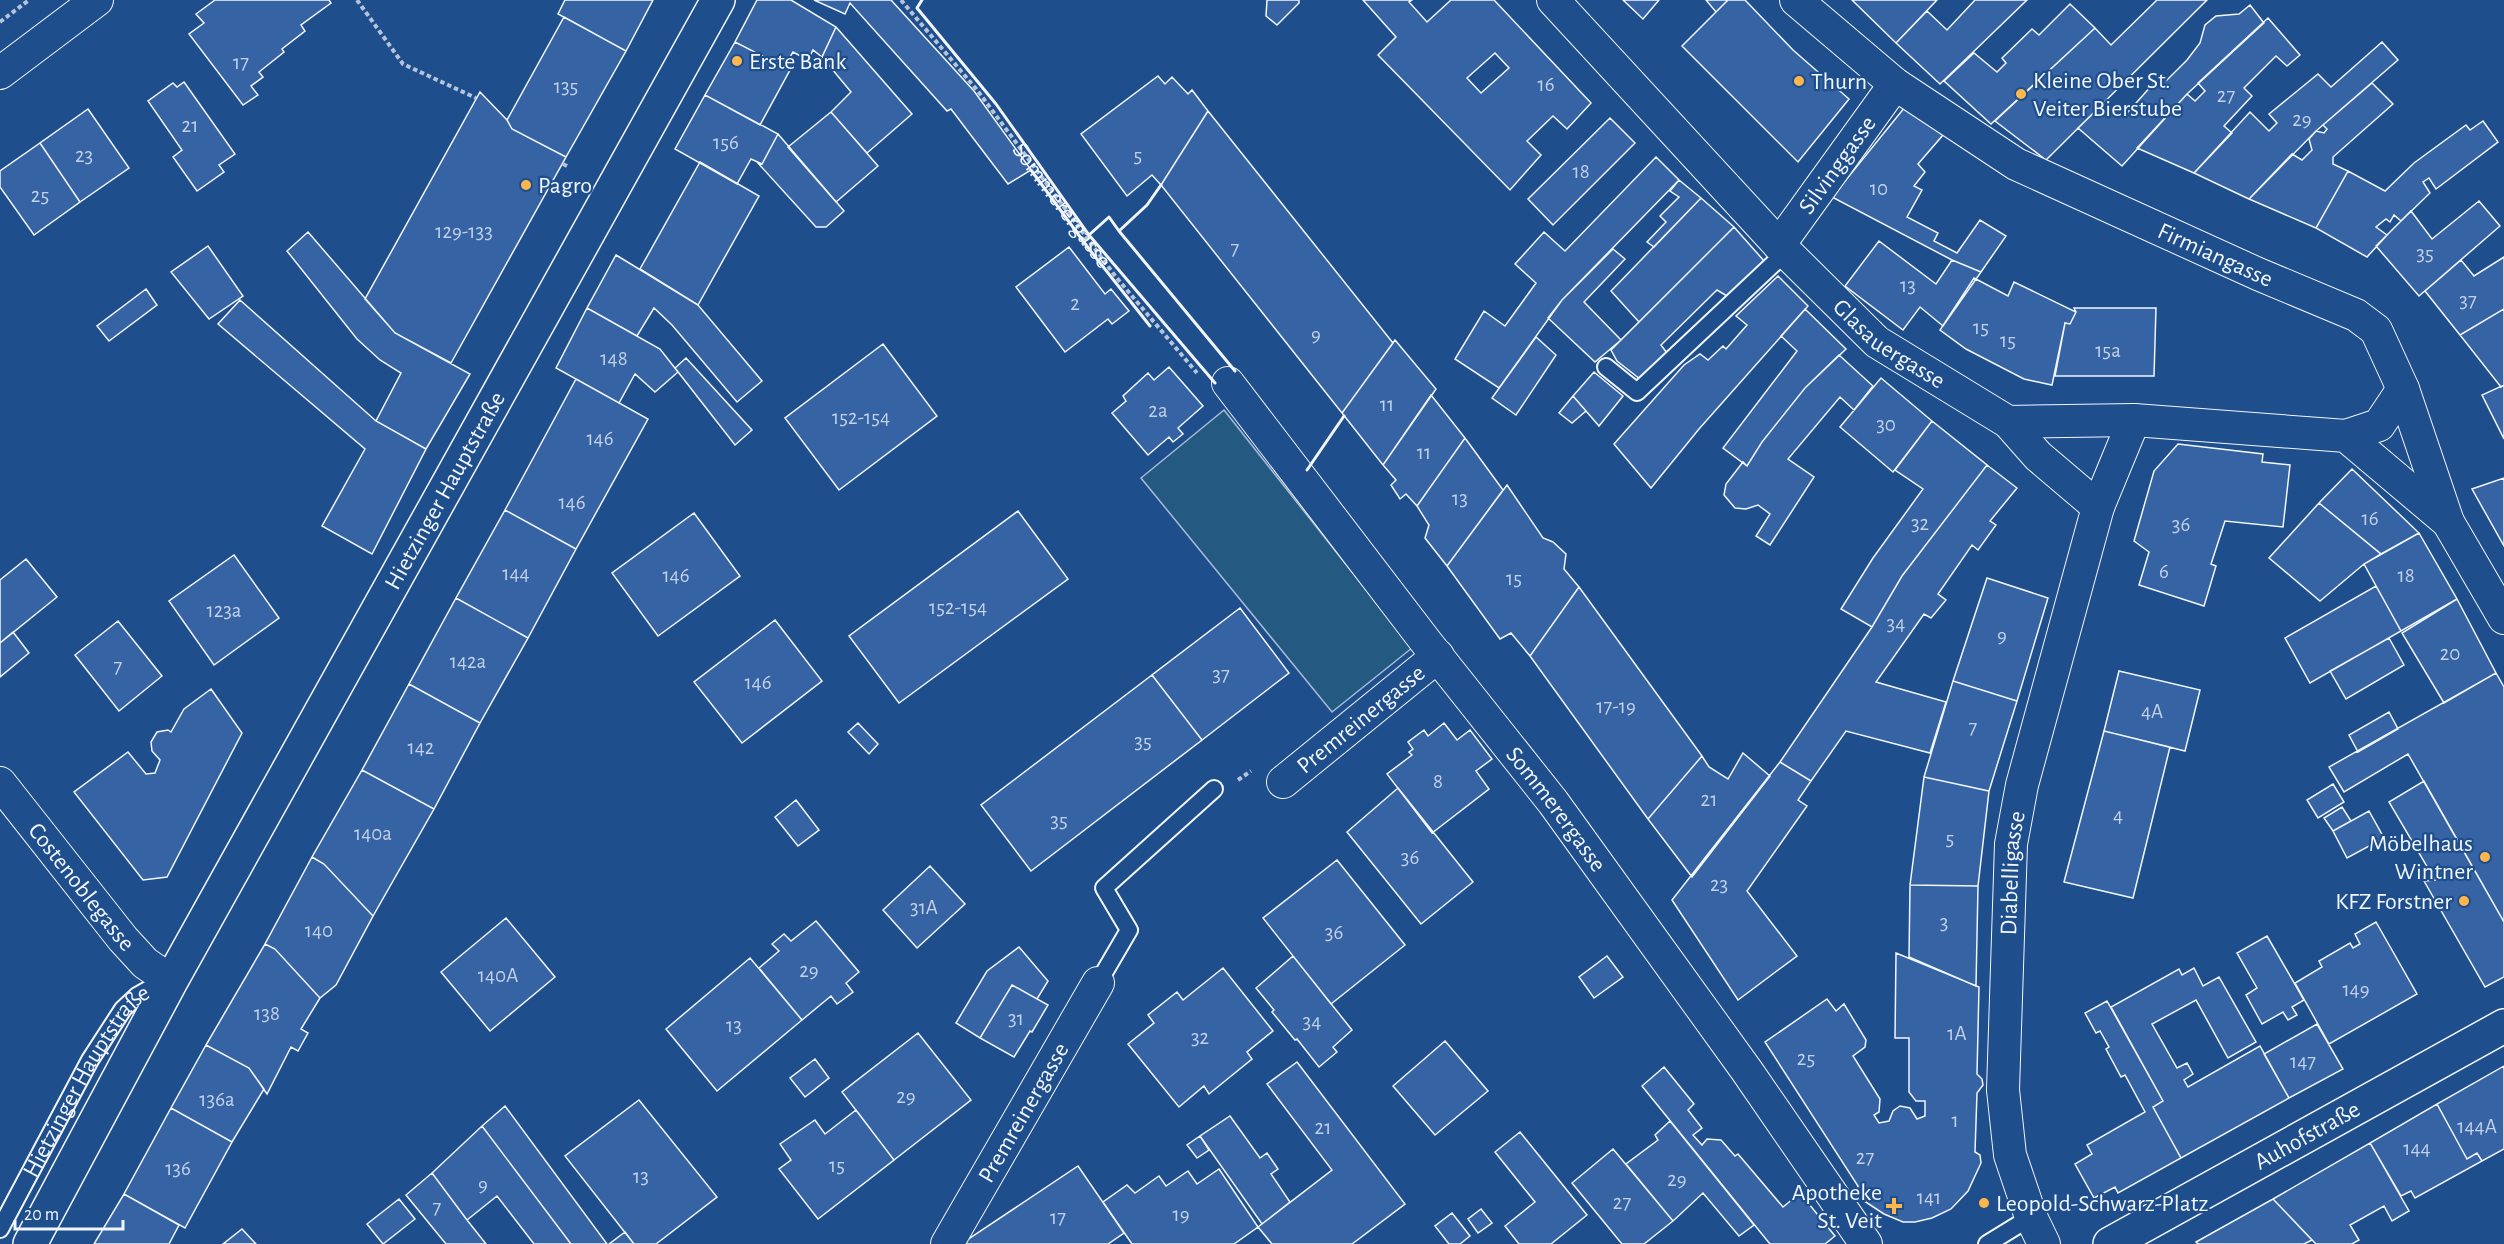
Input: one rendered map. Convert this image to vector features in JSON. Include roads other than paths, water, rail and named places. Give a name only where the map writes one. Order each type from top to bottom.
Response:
[{"type":"main road","name":"Hietzinger Hauptstraße","points":[[30,1244],[105,1068],[171,981],[718,0]]},
{"type":"main road","name":"Auhofstraße","points":[[2110,1244],[2504,1026]]},
{"type":"street","points":[[0,73],[97,0]]},
{"type":"street","name":"Glasauergasse","points":[[1553,0],[1782,248],[1877,342],[2008,422]]},
{"type":"street","name":"Firmiangasse","points":[[1796,0],[1895,84],[2016,164],[2258,274],[2356,315],[2376,330],[2403,389],[2448,522],[2504,618]]},
{"type":"street","name":"Silvinggasse","points":[[1782,248],[1895,84]]},
{"type":"street","name":"Sommerergasse","points":[[1230,386],[1553,802],[1747,1071],[1866,1244]]},
{"type":"street","points":[[2008,422],[2134,420],[2346,436],[2379,425],[2403,389]]},
{"type":"street","name":"Diabelligasse","points":[[2037,1230],[2010,1155],[2003,1090],[2011,844],[2022,785],[2098,507],[2134,420]]},
{"type":"street","points":[[2008,422],[2038,456],[2098,507]]},
{"type":"street","points":[[2346,436],[2448,522]]},
{"type":"street","name":"Premreinergasse","points":[[1283,782],[1438,656]]},
{"type":"street","name":"Costenoblegasse","points":[[0,783],[123,939],[145,963],[171,981]]},
{"type":"street","name":"Premreinergasse","points":[[947,1244],[1098,982]]},
{"type":"lane","points":[[1606,367],[1637,392],[1782,248]]},
{"type":"lane","points":[[1098,982],[1129,930],[1104,888],[1214,789]]},
{"type":"lane","name":"Hietzinger Hauptstraße","points":[[0,1229],[105,1068]]},
{"type":"lane","points":[[1987,1244],[2037,1230]]},
{"type":"place","name":"Erste Bank","points":[[737,61]]},
{"type":"place","name":"Thurn","points":[[1799,81]]},
{"type":"place","name":"Kleine Ober St. Veiter Bierstube","points":[[2021,94]]},
{"type":"place","name":"Pagro","points":[[526,185]]},
{"type":"place","name":"Möbelhaus Wintner","points":[[2485,857]]},
{"type":"place","name":"KFZ Forstner","points":[[2464,901]]},
{"type":"place","name":"Leopold-Schwarz-Platz","points":[[1984,1203]]},
{"type":"place","name":"Apotheke St. Veit","points":[[1894,1206]]}]
